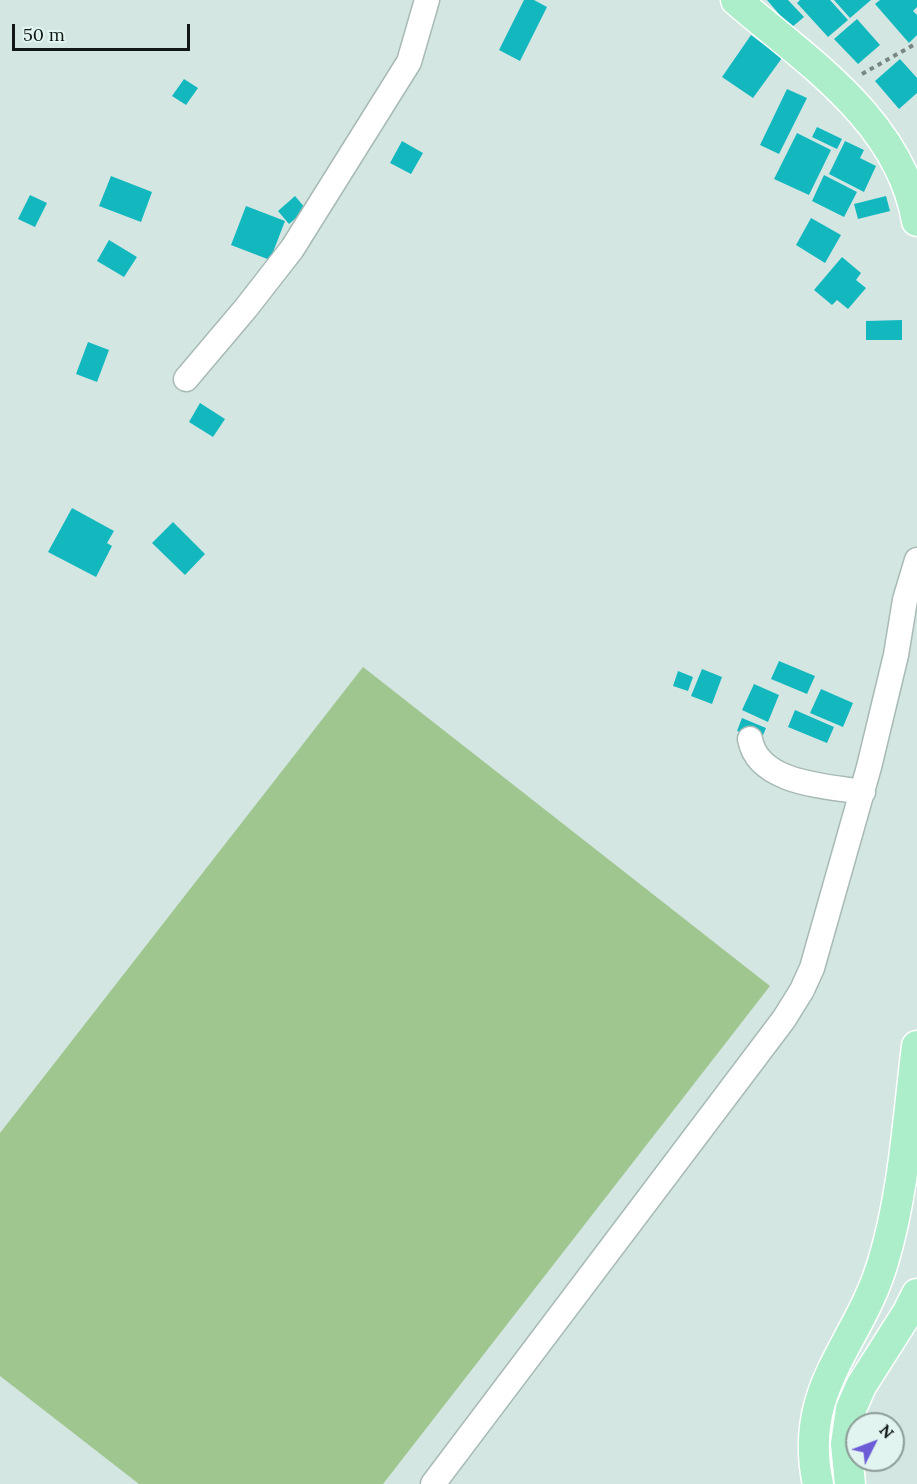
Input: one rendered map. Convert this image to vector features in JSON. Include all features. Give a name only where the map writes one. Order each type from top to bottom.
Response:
[{"type":"main road","points":[[736,0],[838,87],[866,116],[902,170],[914,201],[917,221]]},
{"type":"main road","points":[[818,1484],[813,1437],[819,1404],[842,1349],[871,1295],[883,1264],[892,1228],[917,1046]]},
{"type":"main road","points":[[846,1482],[846,1444],[850,1409],[866,1377],[897,1330],[917,1294]]},
{"type":"street","points":[[186,379],[246,308],[298,239],[409,62],[427,0]]},
{"type":"street","points":[[433,1484],[777,1028],[802,990],[812,968],[863,792],[897,655],[906,600],[917,560]]},
{"type":"street","points":[[750,739],[752,751],[759,761],[788,778],[863,792]]},
{"type":"path","points":[[838,87],[917,43]]},
{"type":"green space","points":[[363,667],[770,986],[383,1484],[139,1484],[0,1376],[0,1133]]},
{"type":"building","points":[[524,0],[534,0],[547,7],[520,61],[499,50]]},
{"type":"building","points":[[767,0],[788,0],[804,17],[791,28]]},
{"type":"building","points":[[800,0],[830,0],[848,20],[828,37],[797,3]]},
{"type":"building","points":[[834,0],[871,0],[850,18]]},
{"type":"building","points":[[880,0],[917,0],[917,7],[913,11],[917,15],[917,35],[909,43],[875,4]]},
{"type":"building","points":[[857,19],[880,45],[858,64],[834,39]]},
{"type":"building","points":[[751,35],[782,58],[753,98],[722,77]]},
{"type":"building","points":[[900,59],[917,78],[917,93],[899,109],[875,81]]},
{"type":"building","points":[[184,79],[198,88],[186,105],[172,96]]},
{"type":"building","points":[[787,89],[807,98],[779,154],[760,145]]},
{"type":"building","points":[[817,127],[842,139],[837,149],[812,137]]},
{"type":"building","points":[[797,133],[831,150],[809,195],[774,179]]},
{"type":"building","points":[[402,141],[423,153],[411,174],[390,163]]},
{"type":"building","points":[[845,141],[864,150],[860,158],[876,166],[864,192],[829,174]]},
{"type":"building","points":[[824,175],[857,192],[844,217],[812,201]]},
{"type":"building","points":[[111,176],[152,192],[141,222],[99,206]]},
{"type":"building","points":[[30,195],[47,203],[35,227],[18,219]]},
{"type":"building","points":[[295,196],[306,209],[289,224],[278,211]]},
{"type":"building","points":[[886,196],[890,211],[858,219],[854,204]]},
{"type":"building","points":[[246,206],[285,221],[270,260],[231,245]]},
{"type":"building","points":[[811,218],[841,235],[825,263],[796,245]]},
{"type":"building","points":[[109,240],[137,257],[124,277],[97,261]]},
{"type":"building","points":[[842,257],[861,273],[856,280],[866,288],[848,309],[837,300],[832,305],[814,290]]},
{"type":"building","points":[[902,320],[902,340],[866,340],[866,321]]},
{"type":"building","points":[[88,342],[109,350],[97,382],[76,374]]},
{"type":"building","points":[[200,403],[225,419],[213,437],[189,422]]},
{"type":"building","points":[[72,508],[114,531],[107,543],[112,546],[96,577],[48,552]]},
{"type":"building","points":[[173,522],[205,554],[185,575],[152,543]]},
{"type":"building","points":[[779,661],[815,676],[807,694],[771,679]]},
{"type":"building","points":[[702,669],[722,677],[712,704],[691,696]]},
{"type":"building","points":[[678,671],[693,677],[688,691],[673,686]]},
{"type":"building","points":[[754,684],[779,695],[768,722],[742,710]]},
{"type":"building","points":[[821,689],[853,703],[843,727],[810,713]]},
{"type":"building","points":[[795,710],[834,727],[827,743],[788,727]]},
{"type":"building","points":[[742,718],[766,728],[761,740],[737,731]]}]
